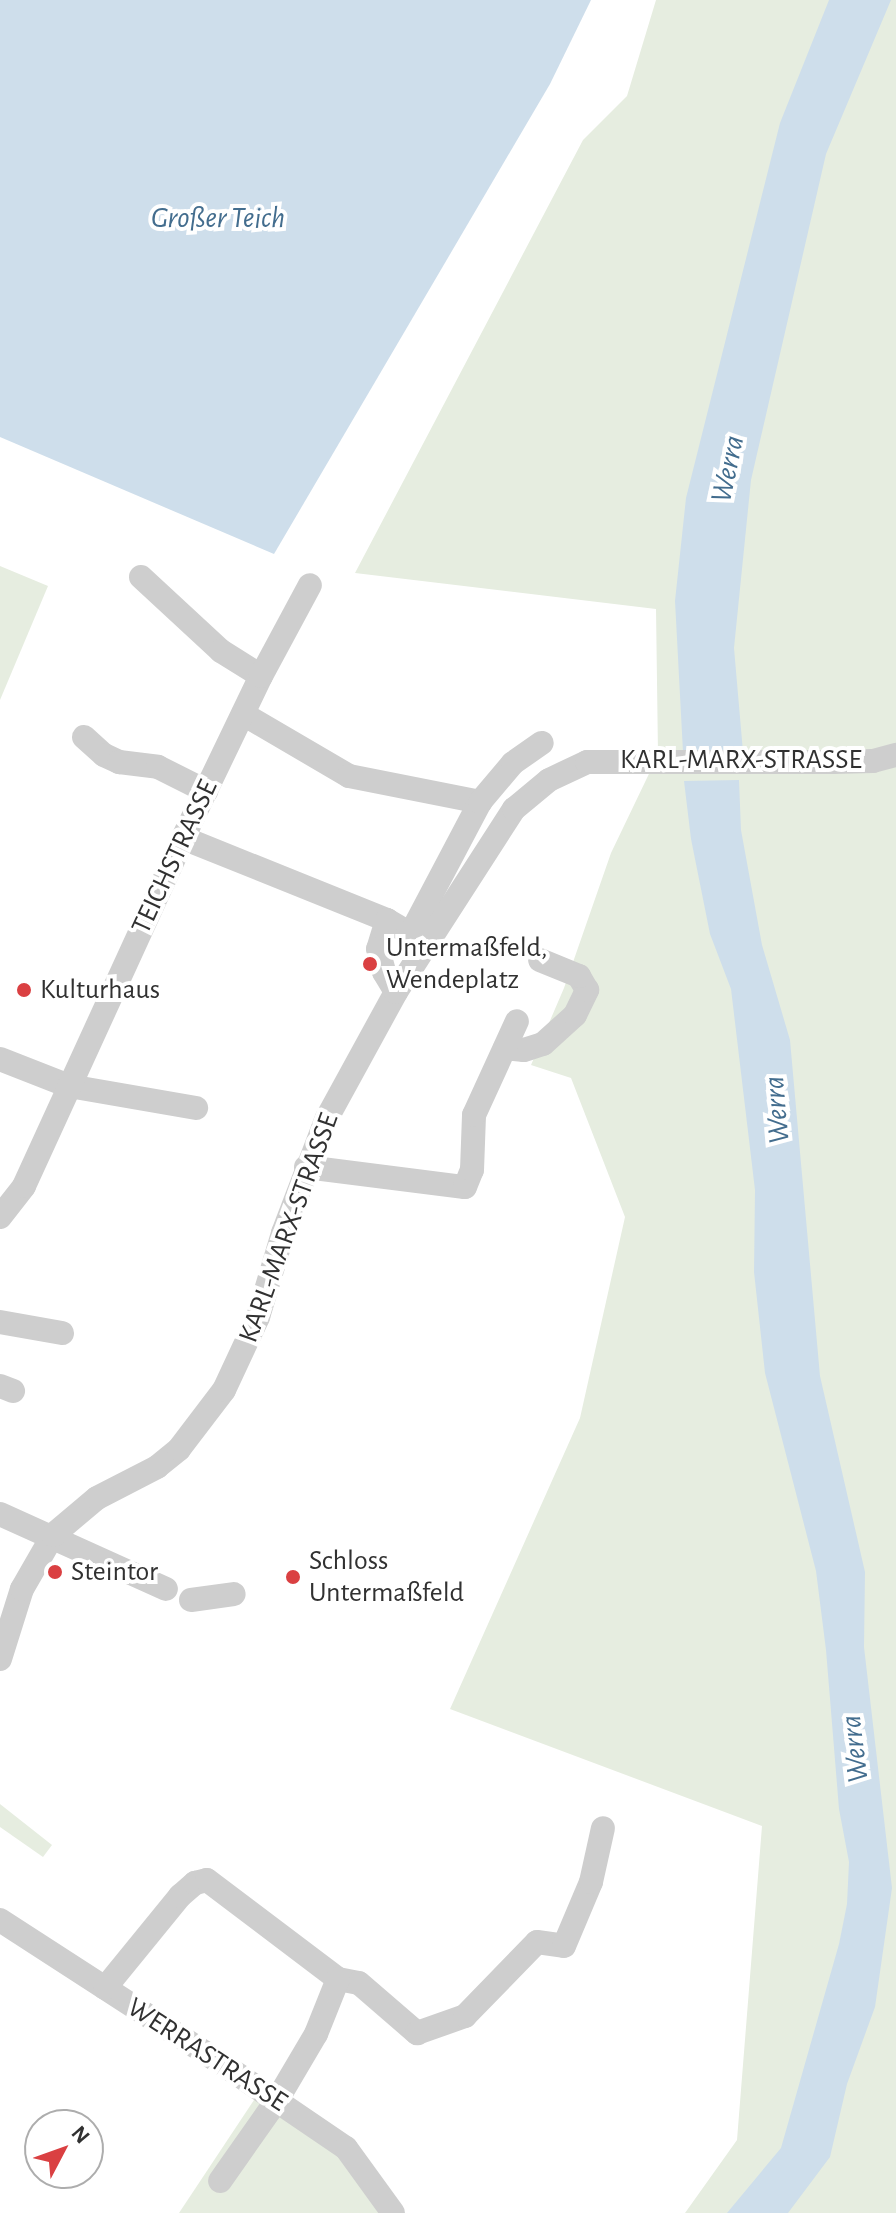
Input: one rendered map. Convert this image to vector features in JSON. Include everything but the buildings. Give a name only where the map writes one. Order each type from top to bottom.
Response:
[{"type":"street","points":[[141,577],[221,651],[261,676]]},
{"type":"street","name":"TEICHSTRASSE","points":[[0,1216],[24,1186],[183,838],[261,676],[310,585]]},
{"type":"street","points":[[243,714],[349,776],[480,802]]},
{"type":"street","points":[[84,737],[104,755],[119,762],[158,767],[206,791]]},
{"type":"street","points":[[183,838],[387,920],[418,938],[480,802],[513,763],[542,743]]},
{"type":"street","name":"KARL-MARX-STRASSE","points":[[0,1659],[22,1589],[53,1535],[97,1498],[157,1467],[179,1449],[224,1390],[258,1317],[306,1167],[327,1118],[396,992],[418,938],[514,809],[558,775],[587,762],[833,762],[873,761],[896,755]]},
{"type":"street","points":[[387,920],[378,949],[384,972],[396,992]]},
{"type":"street","points":[[505,1048],[524,1050],[543,1044],[575,1015],[587,990],[579,976],[540,960]]},
{"type":"street","points":[[306,1167],[465,1187],[472,1170],[474,1115],[517,1021]]},
{"type":"street","points":[[0,1059],[69,1086],[196,1108]]},
{"type":"street","points":[[0,1322],[62,1333]]},
{"type":"street","points":[[0,1514],[53,1535],[166,1589]]},
{"type":"street","points":[[191,1600],[234,1594]]},
{"type":"street","points":[[105,1988],[180,1896],[195,1883],[207,1880],[338,1979],[359,1983],[417,2033],[465,2016],[537,1942],[564,1946],[591,1882],[603,1828]]},
{"type":"street","name":"WERRASTRASSE","points":[[0,1920],[346,2148],[393,2213]]},
{"type":"street","points":[[220,2181],[277,2100],[316,2034],[338,1979]]},
{"type":"shaded area","points":[[656,0],[896,0],[896,2213],[685,2213],[737,2140],[762,1826],[450,1709],[580,1418],[625,1217],[571,1078],[531,1065],[564,988],[611,853],[658,755],[656,609],[355,573],[583,140],[627,96]]},
{"type":"shaded area","points":[[0,566],[48,586],[0,700]]},
{"type":"shaded area","points":[[0,1804],[52,1845],[43,1857],[0,1827]]},
{"type":"shaded area","points":[[256,2097],[339,2156],[383,2213],[179,2213]]},
{"type":"water","name":"Großer Teich","points":[[0,0],[591,0],[550,84],[274,554],[0,437]]},
{"type":"water","name":"Werra","points":[[829,0],[891,0],[826,154],[751,480],[734,648],[743,752],[683,752],[675,601],[686,498],[780,123]]},
{"type":"water","name":"Werra","points":[[739,780],[741,830],[762,945],[790,1040],[820,1376],[865,1572],[864,1647],[892,1888],[875,2007],[847,2084],[830,2157],[788,2213],[727,2213],[781,2148],[839,1944],[847,1904],[849,1862],[839,1809],[816,1571],[765,1373],[754,1272],[755,1190],[731,989],[710,934],[691,839],[684,781]]},
{"type":"place","name":"Untermaßfeld, Wendeplatz","points":[[370,964]]},
{"type":"place","name":"Kulturhaus","points":[[24,990]]},
{"type":"place","name":"Steintor","points":[[55,1572]]},
{"type":"place","name":"Schloss Untermaßfeld","points":[[293,1577]]}]
